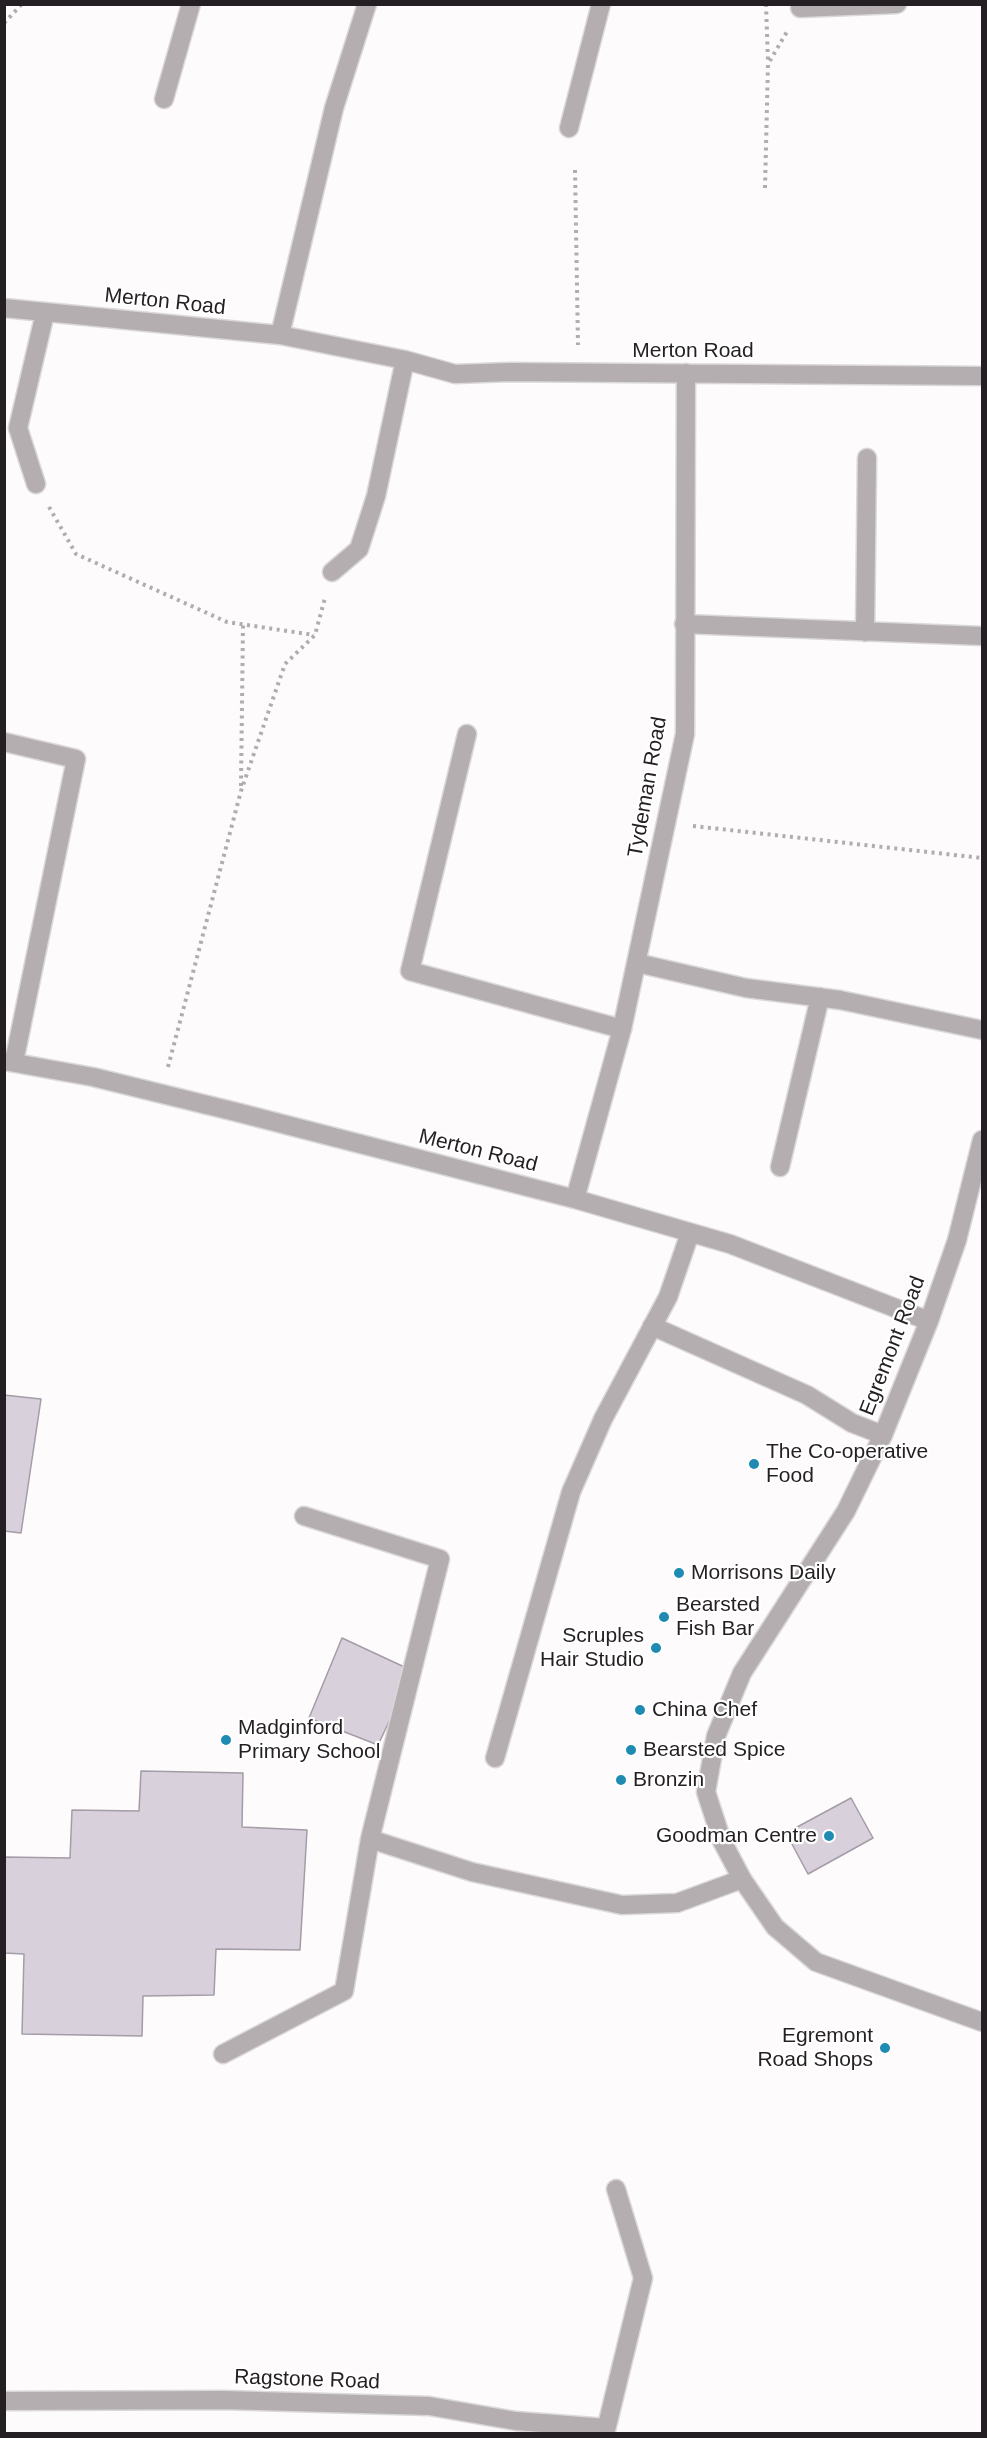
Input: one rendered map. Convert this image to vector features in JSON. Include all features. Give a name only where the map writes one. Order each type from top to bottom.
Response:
[{"type":"street","points":[[164,99],[190,4]]},
{"type":"street","points":[[280,335],[334,108],[367,4]]},
{"type":"street","points":[[569,128],[601,4]]},
{"type":"street","points":[[800,6],[897,4]]},
{"type":"street","name":"Merton Road","points":[[4,308],[280,335],[405,360],[455,374],[686,373],[982,376]]},
{"type":"street","points":[[36,484],[18,428],[45,313]]},
{"type":"street","points":[[332,572],[359,549],[376,496],[405,360]]},
{"type":"street","name":"Tydeman Road","points":[[575,1199],[622,1029],[685,734],[686,373]]},
{"type":"street","points":[[864,632],[867,458]]},
{"type":"street","points":[[684,624],[982,636]]},
{"type":"street","points":[[467,734],[410,971],[622,1029]]},
{"type":"street","points":[[4,742],[76,759],[9,1062]]},
{"type":"street","points":[[637,963],[746,988],[820,997],[982,1030]]},
{"type":"street","points":[[780,1167],[820,997]]},
{"type":"street","name":"Merton Road","points":[[9,1062],[161,1094],[575,1199],[730,1244],[929,1321]]},
{"type":"street","name":"Egremont Road","points":[[982,1140],[957,1240],[929,1321],[883,1435],[846,1511],[742,1673],[716,1736],[706,1792],[722,1841],[742,1880],[775,1927],[816,1962],[982,2022]]},
{"type":"street","points":[[495,1758],[571,1492],[603,1419],[668,1297],[690,1233]]},
{"type":"street","points":[[652,1326],[807,1395],[852,1423],[883,1435]]},
{"type":"street","points":[[223,2054],[344,1991],[370,1839],[440,1559],[304,1516]]},
{"type":"street","points":[[370,1839],[472,1872],[622,1905],[677,1904],[742,1880]]},
{"type":"street","name":"Ragstone Road","points":[[4,2401],[224,2400],[429,2406],[516,2421],[605,2431],[644,2278],[616,2189]]},
{"type":"path","points":[[4,23],[22,4]]},
{"type":"path","points":[[765,188],[768,64],[766,4]]},
{"type":"path","points":[[768,64],[800,6]]},
{"type":"path","points":[[574,170],[578,373]]},
{"type":"path","points":[[36,484],[76,554],[227,622],[315,635]]},
{"type":"path","points":[[161,1094],[241,791],[285,664],[315,635],[332,572]]},
{"type":"path","points":[[241,791],[243,624]]},
{"type":"path","points":[[666,823],[982,858]]},
{"type":"building","points":[[4,1395],[41,1399],[21,1533],[4,1531]]},
{"type":"building","points":[[342,1638],[413,1671],[378,1745],[309,1718]]},
{"type":"building","points":[[141,1771],[243,1773],[242,1827],[307,1830],[300,1950],[216,1949],[214,1995],[143,1996],[142,2036],[22,2034],[24,1954],[4,1953],[4,1857],[70,1858],[72,1810],[139,1811]]},
{"type":"building","name":"Goodman Centre","points":[[851,1798],[873,1838],[808,1874],[786,1833]]},
{"type":"place","name":"The Co-operative Food","points":[[754,1464]]},
{"type":"place","name":"Morrisons Daily","points":[[679,1573]]},
{"type":"place","name":"Bearsted Fish Bar","points":[[664,1617]]},
{"type":"place","name":"Scruples Hair Studio","points":[[656,1648]]},
{"type":"place","name":"China Chef","points":[[640,1710]]},
{"type":"place","name":"Madginford Primary School","points":[[226,1740]]},
{"type":"place","name":"Bearsted Spice","points":[[631,1750]]},
{"type":"place","name":"Bronzin","points":[[621,1780]]},
{"type":"place","name":"Goodman Centre","points":[[829,1836]]},
{"type":"place","name":"Egremont Road Shops","points":[[885,2048]]}]
